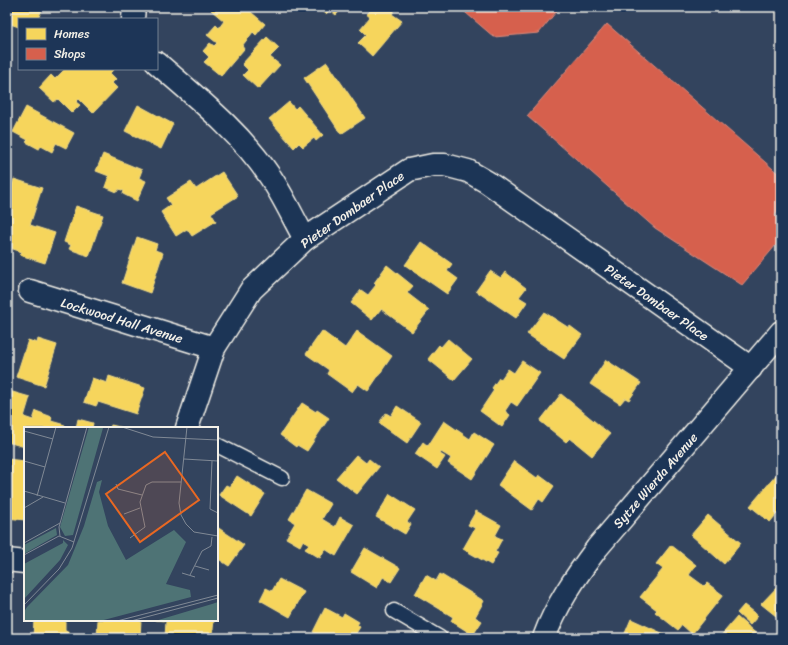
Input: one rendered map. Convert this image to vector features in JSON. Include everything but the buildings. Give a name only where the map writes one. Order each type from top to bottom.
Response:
[{"type":"street","points":[[133,18],[134,7]]},
{"type":"street","points":[[158,64],[217,114],[240,137],[270,176],[305,239]]},
{"type":"street","name":"Pieter Dombaer Place","points":[[187,427],[214,348],[251,290],[305,239],[409,170],[439,165],[468,171],[487,182],[751,368]]},
{"type":"street","name":"Lockwood Hall Avenue","points":[[30,291],[214,348]]},
{"type":"street","name":"Sytze Wierda Avenue","points":[[544,638],[560,602],[577,575],[597,548],[781,332]]},
{"type":"street","points":[[7,560],[24,562]]},
{"type":"lane","points":[[218,446],[282,478]]},
{"type":"lane","points":[[394,611],[440,638]]}]
